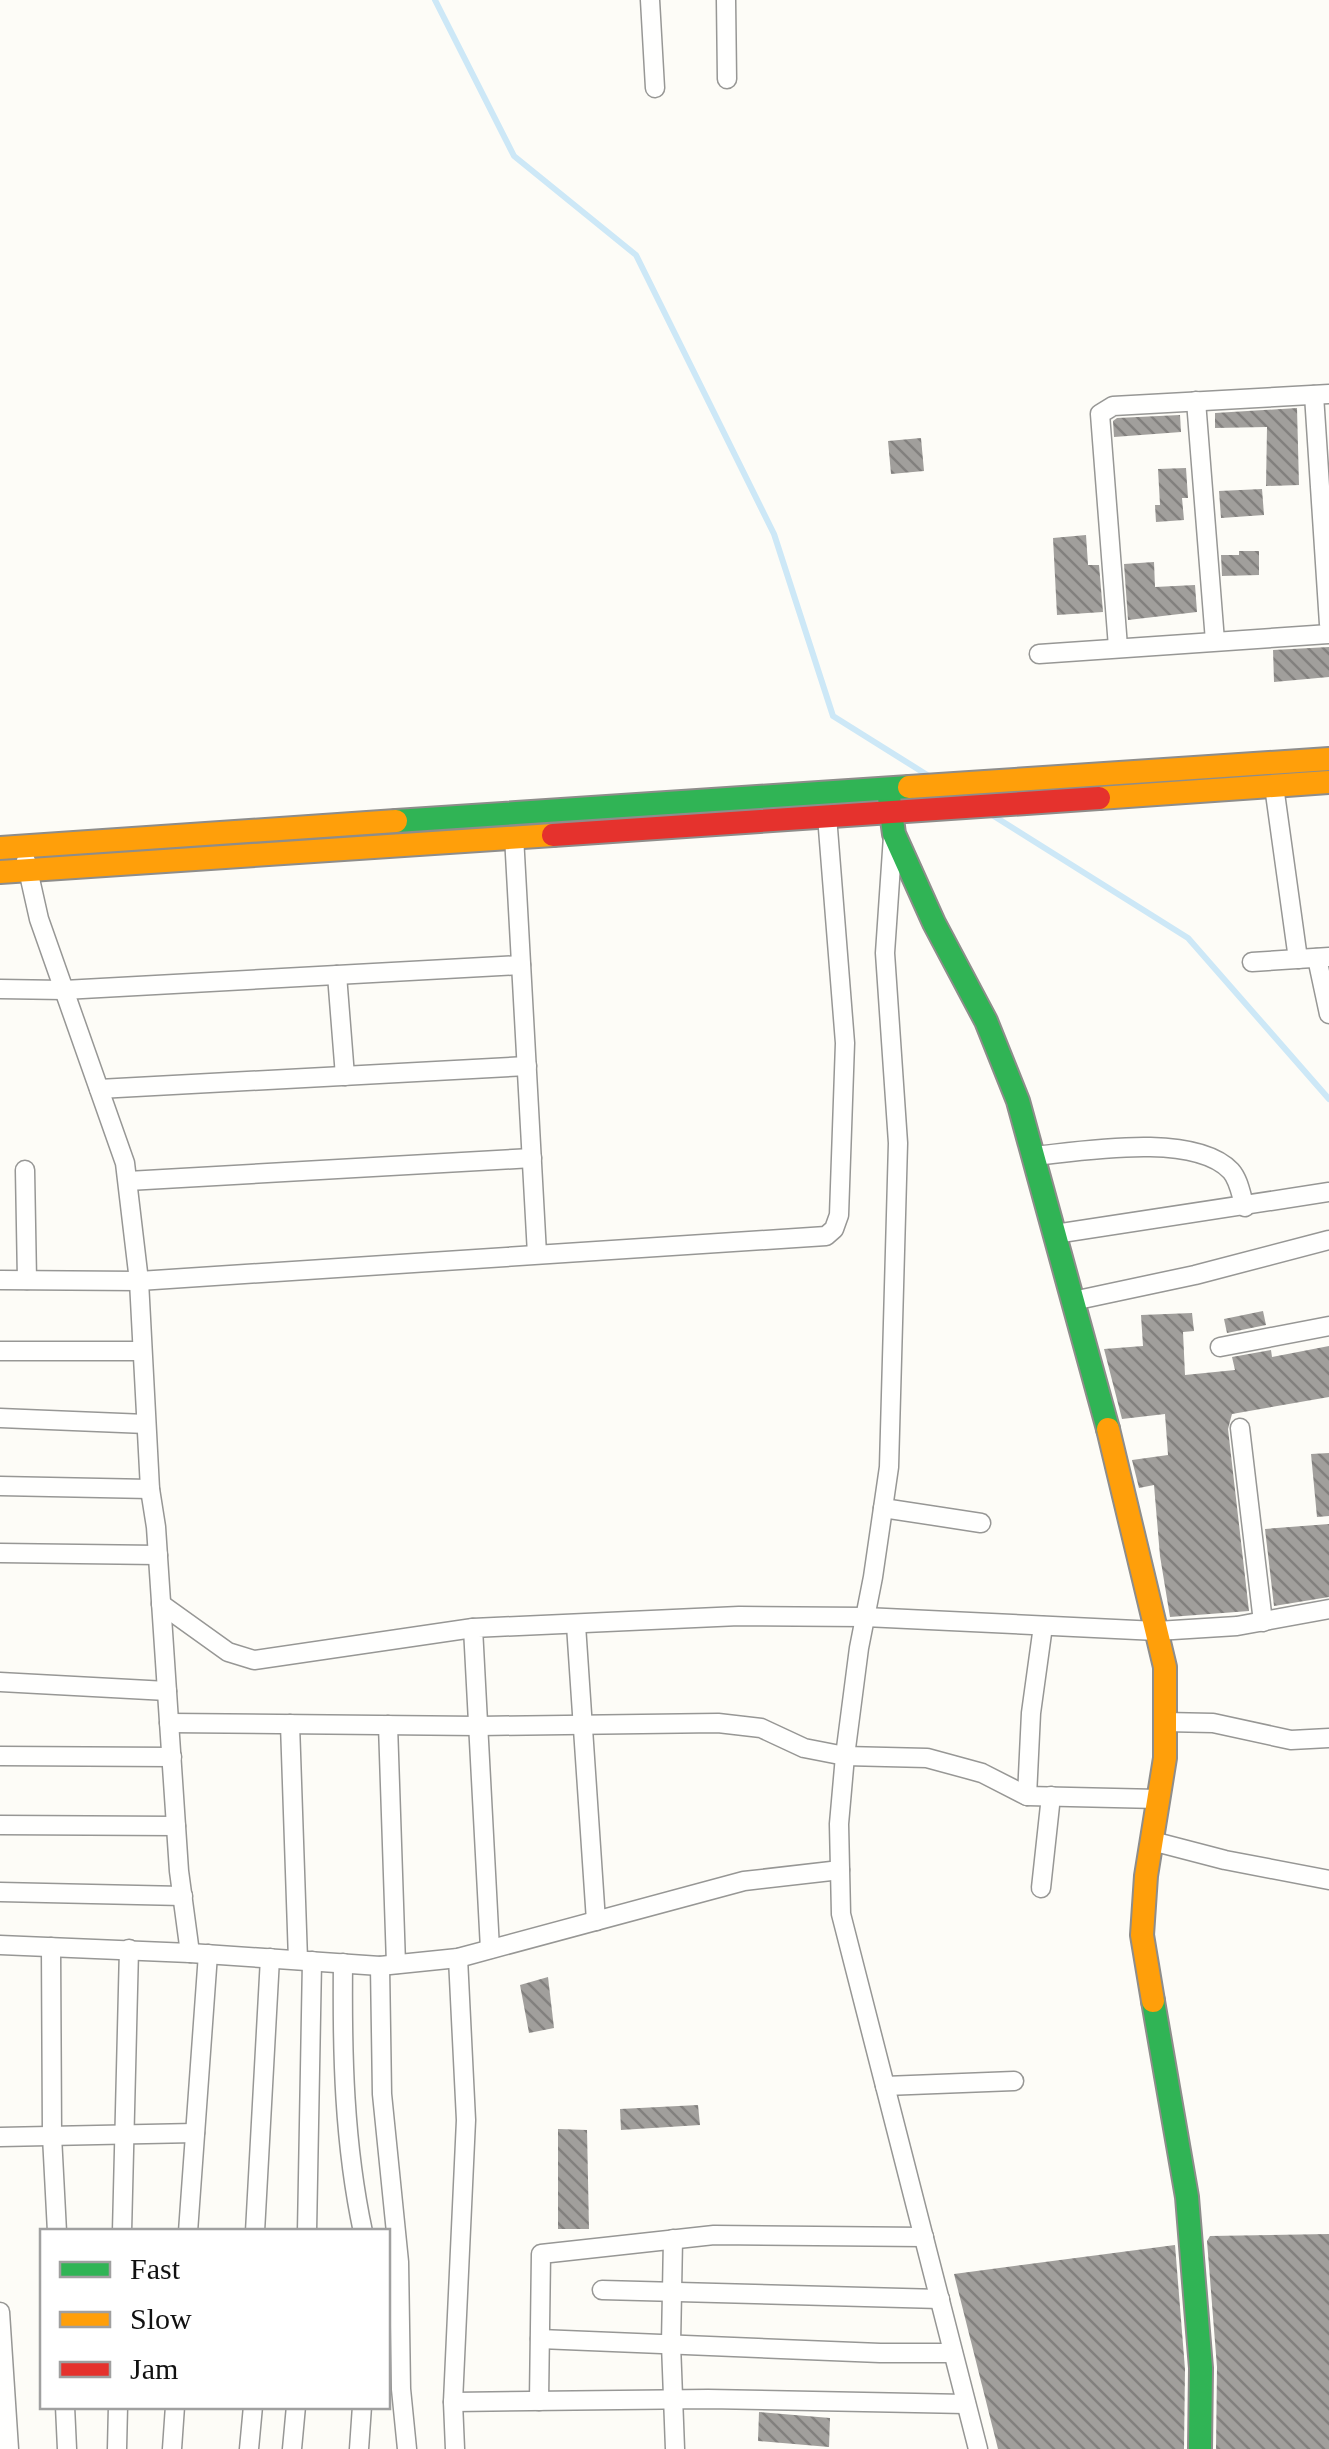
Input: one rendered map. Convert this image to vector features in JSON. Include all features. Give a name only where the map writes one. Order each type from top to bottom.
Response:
[{"type":"street","points":[[650,0],[656,88]]},
{"type":"street","points":[[726,0],[726,79]]},
{"type":"street","points":[[1118,647],[1100,414],[1113,406],[1321,395],[1329,624]]},
{"type":"street","points":[[1196,401],[1216,641]]},
{"type":"street","points":[[1039,654],[1329,634]]},
{"type":"street","points":[[0,872],[827,816],[990,794],[1329,760]]},
{"type":"street","points":[[990,794],[1329,782]]},
{"type":"street","points":[[1274,786],[1329,1014]]},
{"type":"street","points":[[11,847],[895,807]]},
{"type":"street","points":[[895,807],[934,923],[986,1021],[1018,1100],[1165,1667],[1165,1758],[1146,1876],[1142,1935],[1187,2197],[1201,2368],[1200,2449]]},
{"type":"street","points":[[895,807],[886,954],[898,1144],[889,1467],[844,1756],[839,1824],[841,1914],[978,2449]]},
{"type":"street","points":[[0,1280],[139,1281],[826,1236],[840,1214],[845,1043],[827,816]]},
{"type":"street","points":[[514,836],[537,1254]]},
{"type":"street","points":[[11,847],[28,870],[39,919],[126,1163],[139,1281],[150,1489],[176,1826],[183,1896],[199,1953],[195,2133],[188,2229]]},
{"type":"street","points":[[1252,962],[1315,958]]},
{"type":"street","points":[[0,989],[64,990],[522,965]]},
{"type":"street","points":[[337,975],[345,1076]]},
{"type":"street","points":[[99,1089],[527,1066]]},
{"type":"street","points":[[1035,1156],[1125,1146],[1184,1152],[1228,1168],[1236,1178],[1246,1207]]},
{"type":"street","points":[[128,1181],[532,1158]]},
{"type":"street","points":[[25,1170],[27,1280]]},
{"type":"street","points":[[1055,1234],[1329,1192]]},
{"type":"street","points":[[1073,1301],[1329,1240]]},
{"type":"street","points":[[1220,1347],[1329,1326]]},
{"type":"street","points":[[0,1351],[142,1351]]},
{"type":"street","points":[[0,1418],[146,1424]]},
{"type":"street","points":[[1240,1428],[1263,1622]]},
{"type":"street","points":[[0,1486],[150,1489]]},
{"type":"street","points":[[883,1508],[981,1523]]},
{"type":"street","points":[[0,1553],[158,1554]]},
{"type":"street","points":[[161,1604],[228,1652],[254,1660],[473,1628],[739,1616],[1156,1630],[1263,1622],[1329,1609]]},
{"type":"street","points":[[576,1625],[596,1921]]},
{"type":"street","points":[[1027,1796],[1032,1699],[1043,1626]]},
{"type":"street","points":[[473,1628],[490,1950]]},
{"type":"street","points":[[0,1682],[167,1691]]},
{"type":"street","points":[[1165,1722],[1213,1724],[1291,1740],[1329,1738]]},
{"type":"street","points":[[170,1723],[718,1723],[761,1728],[804,1748],[844,1756],[926,1758],[982,1774],[1027,1796],[1158,1799]]},
{"type":"street","points":[[290,1724],[305,1961],[307,2229]]},
{"type":"street","points":[[388,1725],[388,1965],[382,2094],[399,2262],[401,2390],[407,2449]]},
{"type":"street","points":[[0,1756],[172,1757]]},
{"type":"street","points":[[1040,1888],[1050,1796]]},
{"type":"street","points":[[0,1825],[176,1826]]},
{"type":"street","points":[[1152,1840],[1225,1860],[1329,1880]]},
{"type":"street","points":[[0,1945],[388,1965],[458,1958],[744,1881],[840,1870]]},
{"type":"street","points":[[0,1892],[183,1896]]},
{"type":"street","points":[[51,1948],[57,2229]]},
{"type":"street","points":[[122,2229],[129,1949]]},
{"type":"street","points":[[255,2229],[270,1958]]},
{"type":"street","points":[[456,2449],[453,2402],[466,2120],[458,1958]]},
{"type":"street","points":[[342,1963],[342,2062],[354,2186],[363,2229]]},
{"type":"street","points":[[885,2086],[1014,2081]]},
{"type":"street","points":[[0,2137],[195,2133]]},
{"type":"street","points":[[540,2401],[541,2254],[714,2235],[924,2238]]},
{"type":"street","points":[[673,2239],[675,2449]]},
{"type":"street","points":[[602,2290],[940,2299]]},
{"type":"street","points":[[0,2312],[9,2449]]},
{"type":"street","points":[[540,2339],[953,2353]]},
{"type":"street","points":[[453,2402],[966,2404]]},
{"type":"street","points":[[65,2409],[68,2449]]},
{"type":"street","points":[[118,2409],[118,2449]]},
{"type":"street","points":[[172,2449],[176,2409]]},
{"type":"street","points":[[249,2449],[253,2409]]},
{"type":"street","points":[[292,2449],[296,2409]]},
{"type":"street","points":[[359,2449],[362,2409]]},
{"type":"building","points":[[1297,408],[1299,485],[1266,486],[1267,427],[1215,428],[1215,413]]},
{"type":"building","points":[[1180,415],[1181,432],[1114,437],[1113,421],[1117,418]]},
{"type":"building","points":[[921,438],[924,471],[891,474],[888,441]]},
{"type":"building","points":[[1186,468],[1188,498],[1182,498],[1184,520],[1156,522],[1155,505],[1160,505],[1158,469]]},
{"type":"building","points":[[1262,489],[1264,515],[1221,518],[1219,491]]},
{"type":"building","points":[[1086,535],[1088,565],[1099,565],[1103,612],[1057,615],[1053,538]]},
{"type":"building","points":[[1239,551],[1259,551],[1259,575],[1222,576],[1221,555],[1239,555]]},
{"type":"building","points":[[1154,562],[1155,587],[1195,585],[1197,612],[1128,620],[1124,564]]},
{"type":"building","points":[[1329,647],[1329,677],[1274,682],[1273,650]]},
{"type":"building","points":[[1263,1311],[1266,1325],[1227,1333],[1224,1319]]},
{"type":"building","points":[[1192,1313],[1194,1331],[1183,1332],[1185,1375],[1235,1370],[1232,1357],[1271,1350],[1272,1357],[1329,1346],[1329,1397],[1232,1414],[1228,1429],[1249,1611],[1170,1617],[1154,1485],[1139,1488],[1132,1460],[1168,1455],[1165,1414],[1122,1419],[1104,1349],[1143,1346],[1141,1315]]},
{"type":"building","points":[[1329,1453],[1329,1516],[1317,1517],[1311,1454]]},
{"type":"building","points":[[1329,1524],[1329,1597],[1274,1606],[1265,1529]]},
{"type":"building","points":[[548,1977],[554,2028],[529,2033],[520,1985]]},
{"type":"building","points":[[698,2105],[700,2125],[621,2130],[620,2109]]},
{"type":"building","points":[[558,2129],[587,2130],[589,2229],[558,2229]]},
{"type":"building","points":[[1329,2234],[1329,2449],[1216,2449],[1217,2367],[1207,2241],[1210,2236]]},
{"type":"building","points":[[1175,2245],[1185,2369],[1184,2449],[998,2449],[954,2274]]},
{"type":"building","points":[[759,2412],[830,2418],[829,2447],[758,2441]]},
{"type":"waterway","points":[[435,0],[514,156],[636,255],[774,534],[833,716],[932,778]]},
{"type":"waterway","points":[[989,813],[1188,938],[1329,1099]]},
{"type":"traffic: fast","points":[[396,821],[909,787]]},
{"type":"traffic: fast","points":[[888,790],[894,834],[934,923],[986,1021],[1018,1101],[1108,1429]]},
{"type":"traffic: fast","points":[[1153,2001],[1187,2197],[1201,2368],[1200,2449]]},
{"type":"traffic: slow","points":[[909,787],[1329,759]]},
{"type":"traffic: slow","points":[[1099,798],[1329,782]]},
{"type":"traffic: slow","points":[[0,848],[396,821]]},
{"type":"traffic: slow","points":[[0,872],[553,835]]},
{"type":"traffic: slow","points":[[1108,1429],[1165,1667],[1165,1758],[1146,1876],[1142,1935],[1153,2001]]},
{"type":"traffic: jam","points":[[553,835],[1099,798]]}]
